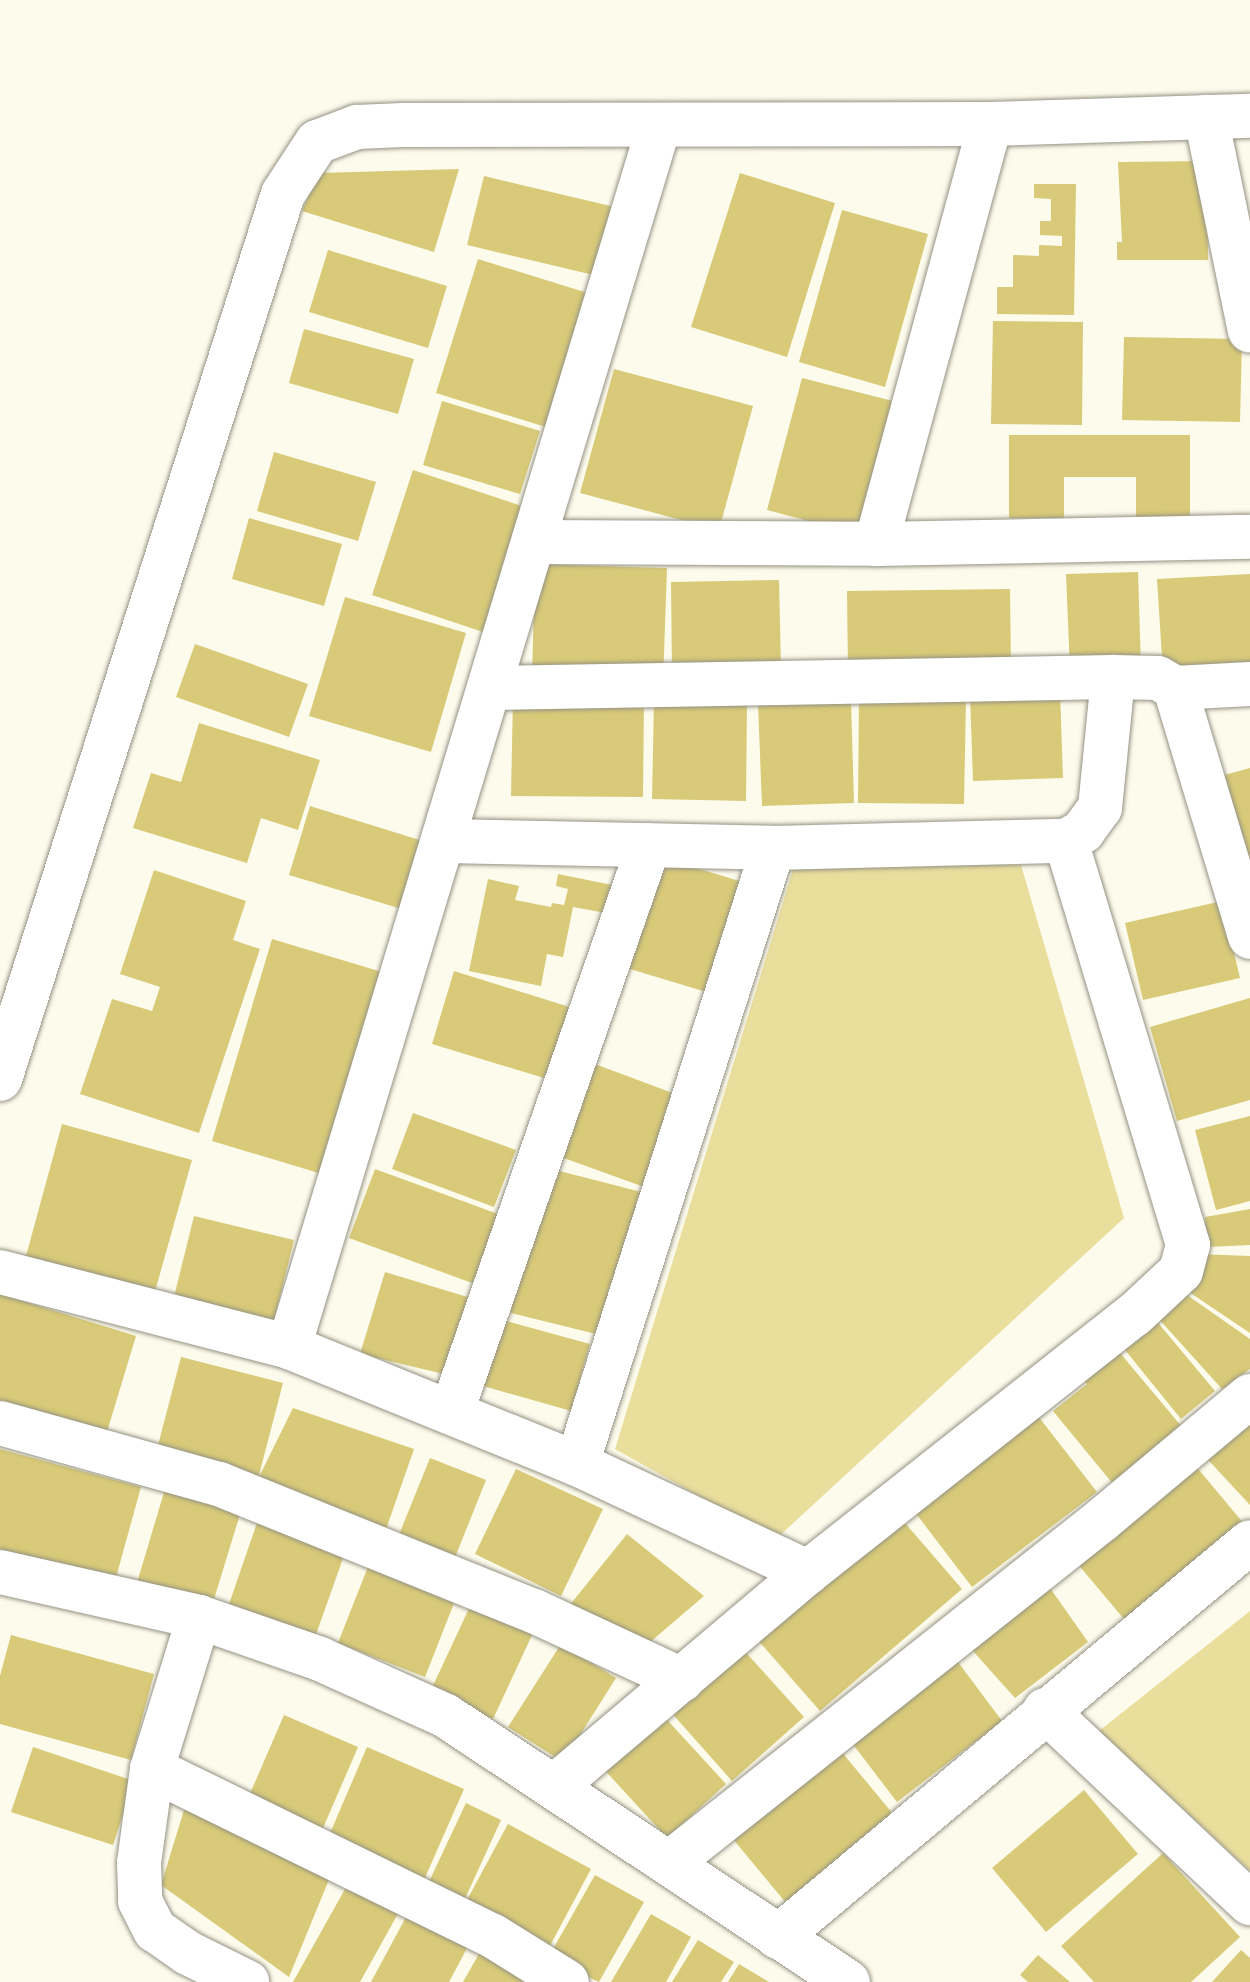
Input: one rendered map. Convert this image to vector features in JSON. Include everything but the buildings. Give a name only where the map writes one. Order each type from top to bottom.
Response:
[{"type":"street","points":[[0,1079],[283,194],[317,142],[357,127],[990,124],[1250,116]]},
{"type":"street","points":[[1206,117],[1250,331]]},
{"type":"street","points":[[876,544],[990,124]]},
{"type":"street","points":[[289,1347],[446,841],[659,126]]},
{"type":"street","points":[[535,542],[876,544],[1250,537]]},
{"type":"street","points":[[491,688],[1113,677],[1158,678],[1175,688],[1250,684]]},
{"type":"street","points":[[446,841],[773,848],[1066,841],[1083,831],[1100,808],[1113,677]]},
{"type":"street","points":[[1175,688],[1250,937]]},
{"type":"street","points":[[556,1785],[808,1572],[1134,1315],[1181,1271],[1188,1245],[1066,841]]},
{"type":"street","points":[[452,1411],[649,845]]},
{"type":"street","points":[[577,1464],[773,848]]},
{"type":"street","points":[[0,1272],[289,1347],[577,1464],[808,1572]]},
{"type":"street","points":[[672,1861],[1103,1519],[1250,1396]]},
{"type":"street","points":[[0,1423],[219,1484],[534,1611],[682,1680]]},
{"type":"street","points":[[778,1937],[1045,1710],[1250,1542]]},
{"type":"street","points":[[0,1572],[199,1617],[365,1677],[446,1716],[672,1861],[778,1937],[848,1982]]},
{"type":"street","points":[[199,1617],[152,1769],[139,1863],[140,1901],[155,1930],[188,1953],[247,1982]]},
{"type":"street","points":[[1045,1710],[1250,1903]]},
{"type":"street","points":[[152,1769],[493,1936],[567,1982]]},
{"type":"shaded area","points":[[795,863],[1021,865],[1124,1218],[776,1539],[615,1449]]},
{"type":"shaded area","points":[[1250,1611],[1250,1871],[1099,1731]]}]
